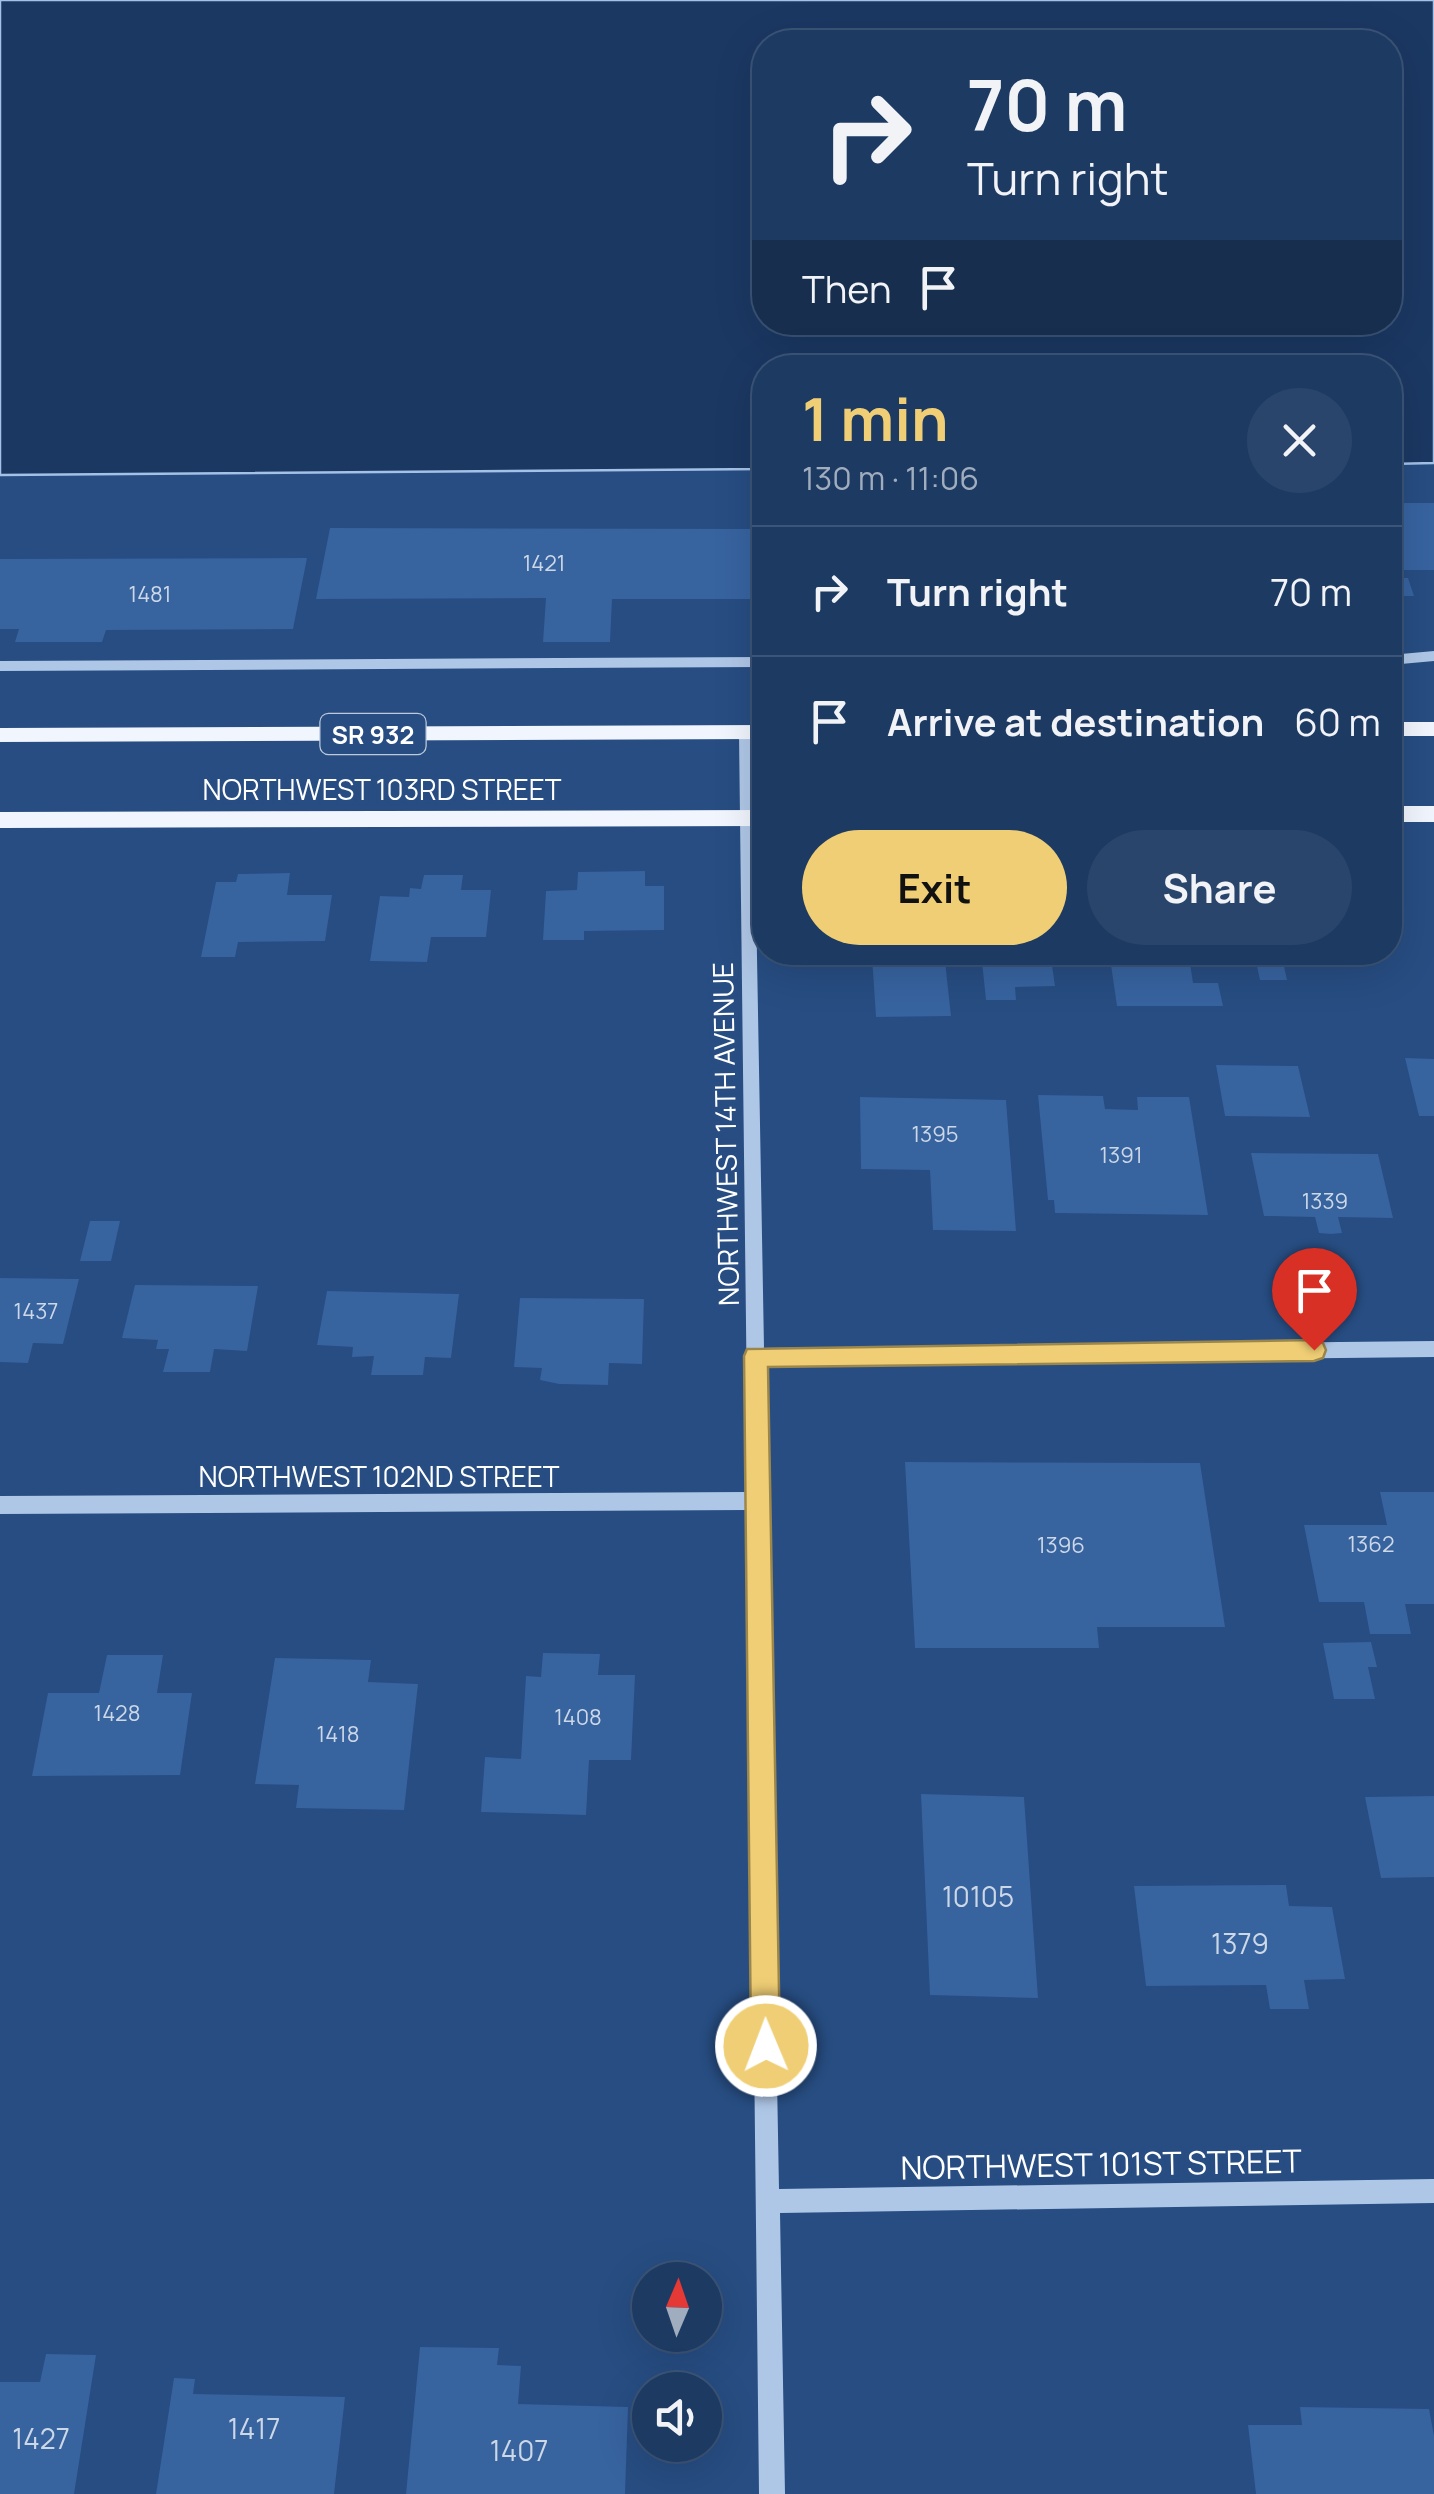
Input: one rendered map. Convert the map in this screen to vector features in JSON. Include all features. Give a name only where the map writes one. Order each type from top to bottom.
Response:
[{"type":"main road","points":[[1402,730],[1434,729]]},
{"type":"main road","name":"NORTHWEST 103RD STREET","points":[[0,735],[752,732]]},
{"type":"main road","points":[[1402,814],[1434,814]]},
{"type":"main road","name":"NORTHWEST 103RD STREET","points":[[0,820],[752,818]]},
{"type":"street","points":[[1402,659],[1434,656]]},
{"type":"street","points":[[0,666],[752,662]]},
{"type":"street","name":"NORTHWEST 14TH AVENUE","points":[[756,965],[756,1356],[772,2494]]},
{"type":"street","points":[[756,1356],[1434,1349]]},
{"type":"street","name":"NORTHWEST 102ND STREET","points":[[0,1506],[758,1501]]},
{"type":"street","name":"NORTHWEST 101ST STREET","points":[[768,2201],[1434,2191]]},
{"type":"water","points":[[0,0],[1434,0],[1434,463],[1402,464],[1402,355],[752,355],[752,469],[0,475]]},
{"type":"building","points":[[1402,503],[1434,503],[1434,570],[1402,570]]},
{"type":"building","points":[[330,528],[752,529],[752,599],[612,599],[610,642],[543,642],[546,598],[316,599]]},
{"type":"building","points":[[307,558],[293,629],[106,630],[102,642],[15,642],[19,629],[0,629],[0,559]]},
{"type":"building","points":[[1402,578],[1408,578],[1414,596],[1402,596]]},
{"type":"building","points":[[645,871],[645,886],[664,886],[664,930],[584,931],[584,940],[543,940],[546,891],[577,890],[578,872]]},
{"type":"building","points":[[290,873],[287,895],[332,895],[325,941],[238,942],[235,957],[201,957],[216,882],[236,882],[238,874]]},
{"type":"building","points":[[424,875],[463,875],[461,890],[491,890],[486,937],[431,937],[427,962],[370,961],[380,896],[409,897],[410,888],[421,889]]},
{"type":"building","points":[[873,965],[945,965],[951,1016],[876,1017]]},
{"type":"building","points":[[982,965],[1052,965],[1055,986],[1015,987],[1016,1000],[986,1000]]},
{"type":"building","points":[[1111,965],[1190,965],[1193,983],[1218,983],[1223,1006],[1117,1006]]},
{"type":"building","points":[[1257,965],[1284,965],[1287,980],[1260,980]]},
{"type":"building","points":[[1405,1058],[1434,1059],[1434,1116],[1419,1116]]},
{"type":"building","points":[[1216,1065],[1298,1066],[1310,1117],[1225,1116]]},
{"type":"building","points":[[1038,1095],[1103,1096],[1105,1109],[1138,1110],[1137,1097],[1189,1097],[1208,1215],[1055,1213],[1054,1200],[1048,1200]]},
{"type":"building","points":[[860,1097],[1006,1100],[1016,1231],[933,1230],[930,1170],[861,1169]]},
{"type":"building","points":[[1251,1153],[1378,1154],[1393,1218],[1338,1217],[1342,1233],[1331,1234],[1319,1233],[1315,1217],[1264,1216]]},
{"type":"building","points":[[90,1221],[120,1221],[111,1261],[80,1261]]},
{"type":"building","points":[[0,1278],[79,1279],[63,1344],[33,1343],[28,1363],[0,1362]]},
{"type":"building","points":[[135,1285],[258,1286],[247,1351],[214,1349],[210,1372],[163,1372],[169,1349],[156,1349],[158,1340],[122,1338]]},
{"type":"building","points":[[327,1291],[459,1294],[451,1358],[425,1357],[423,1375],[371,1375],[374,1356],[352,1357],[353,1347],[317,1345]]},
{"type":"building","points":[[520,1298],[644,1299],[642,1364],[609,1363],[608,1385],[559,1384],[540,1380],[542,1368],[514,1367]]},
{"type":"building","points":[[905,1462],[1200,1463],[1225,1627],[1097,1627],[1099,1648],[915,1648]]},
{"type":"building","points":[[1380,1492],[1434,1492],[1434,1604],[1405,1604],[1411,1634],[1370,1634],[1364,1602],[1319,1602],[1304,1525],[1387,1525]]},
{"type":"building","points":[[1371,1642],[1377,1667],[1368,1667],[1375,1699],[1334,1699],[1323,1643]]},
{"type":"building","points":[[543,1653],[600,1654],[598,1675],[635,1675],[631,1760],[589,1760],[586,1815],[481,1812],[485,1757],[521,1759],[526,1676],[541,1677]]},
{"type":"building","points":[[107,1655],[163,1655],[157,1693],[192,1693],[180,1775],[32,1776],[48,1693],[99,1693]]},
{"type":"building","points":[[275,1658],[371,1660],[368,1682],[418,1684],[404,1810],[296,1808],[299,1785],[255,1784]]},
{"type":"building","points":[[921,1794],[1024,1797],[1038,1998],[930,1995]]},
{"type":"building","points":[[1434,1796],[1434,1877],[1381,1878],[1365,1797]]},
{"type":"building","points":[[1286,1885],[1289,1906],[1332,1907],[1345,1979],[1304,1980],[1309,2009],[1270,2009],[1266,1985],[1146,1986],[1134,1886]]},
{"type":"building","points":[[420,2347],[499,2348],[497,2365],[521,2366],[518,2404],[628,2407],[625,2494],[406,2494]]},
{"type":"building","points":[[46,2354],[96,2355],[74,2494],[0,2494],[0,2382],[40,2382]]},
{"type":"building","points":[[174,2378],[195,2379],[193,2394],[345,2397],[334,2494],[156,2494]]},
{"type":"building","points":[[1300,2407],[1429,2409],[1434,2436],[1434,2494],[1256,2494],[1248,2425],[1302,2425]]},
{"type":"route","points":[[766,2046],[756,1356],[1314,1350]]}]
